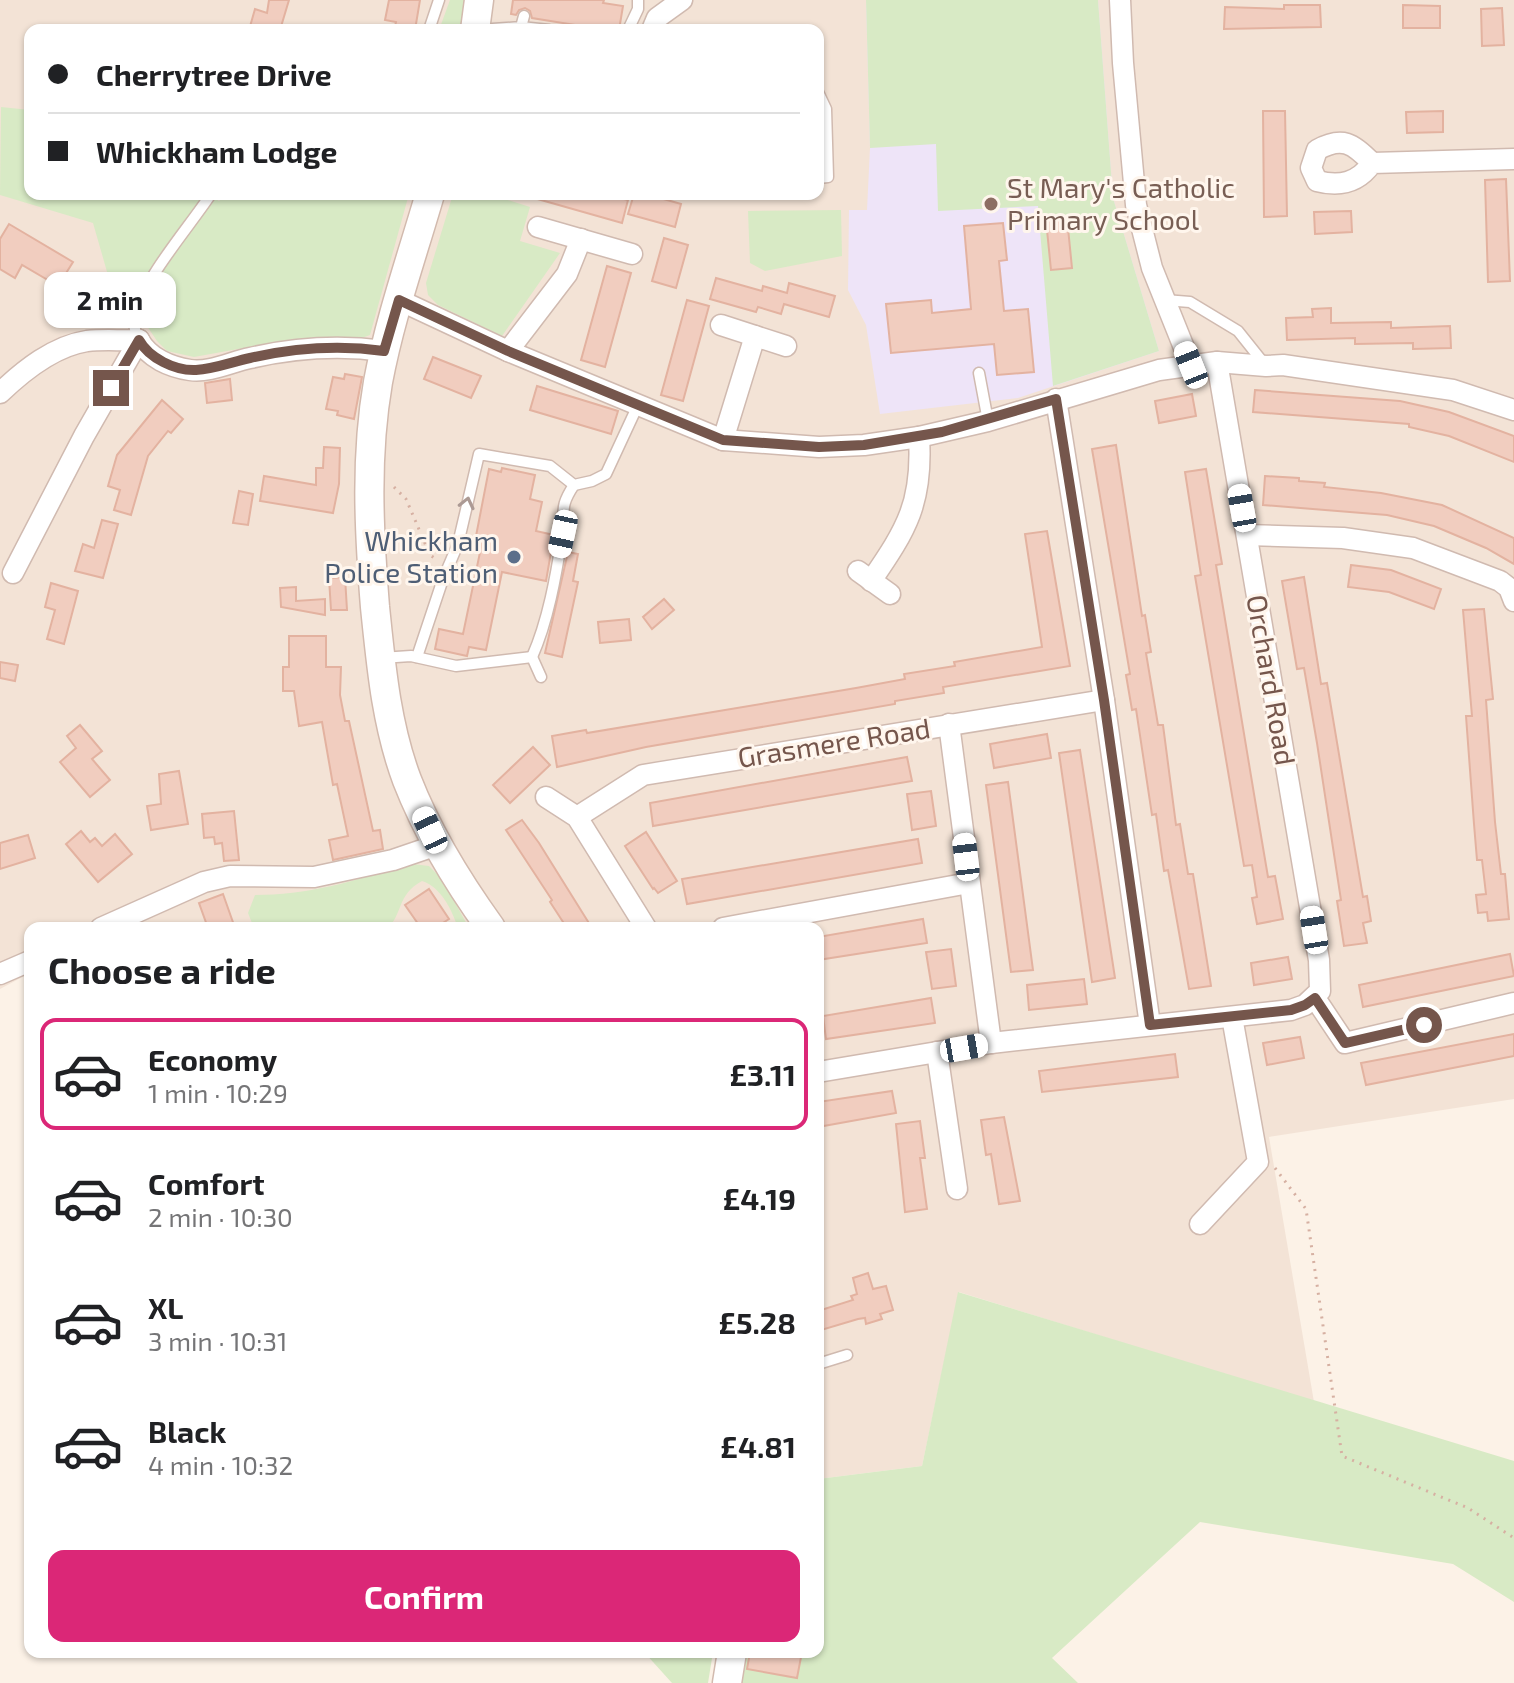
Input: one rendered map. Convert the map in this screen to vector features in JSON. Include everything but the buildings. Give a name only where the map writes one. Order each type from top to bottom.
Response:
[{"type":"main road","points":[[477,24],[479,0]]},
{"type":"main road","points":[[428,200],[384,351],[373,421],[369,479],[371,560],[380,658],[390,723],[408,780],[437,845],[461,887],[487,922]]},
{"type":"main road","points":[[727,1683],[731,1658]]},
{"type":"street","points":[[654,24],[657,18],[682,0]]},
{"type":"street","points":[[1120,0],[1136,205],[1152,268],[1191,365]]},
{"type":"street","points":[[1372,163],[1514,159]]},
{"type":"street","points":[[538,227],[632,254]]},
{"type":"street","points":[[508,351],[567,274],[581,239]]},
{"type":"street","points":[[399,300],[508,351],[723,440],[819,447],[864,445],[919,437],[988,421],[1159,370],[1217,362],[1283,365],[1453,390],[1514,410]]},
{"type":"street","points":[[721,325],[786,346]]},
{"type":"street","points":[[723,440],[755,336]]},
{"type":"street","points":[[0,393],[46,356],[68,345],[97,340],[139,340]]},
{"type":"street","points":[[139,340],[148,352],[161,360],[193,371],[251,357],[320,348],[384,351]]},
{"type":"street","points":[[13,573],[84,436],[139,340]]},
{"type":"street","name":"Orchard Road","points":[[1217,362],[1319,960],[1320,991],[1315,998]]},
{"type":"street","points":[[1056,399],[1104,700],[1150,1025]]},
{"type":"street","points":[[890,594],[865,576],[894,549],[913,509],[921,474],[919,437]]},
{"type":"street","points":[[1247,535],[1343,538],[1413,548],[1500,581],[1509,588],[1514,601]]},
{"type":"street","name":"Grasmere Road","points":[[577,817],[643,775],[1104,700]]},
{"type":"street","points":[[949,724],[991,1043]]},
{"type":"street","points":[[546,797],[577,817],[642,922]]},
{"type":"street","points":[[114,922],[204,882],[230,876],[314,877],[393,860],[437,845]]},
{"type":"street","points":[[756,922],[969,883]]},
{"type":"street","points":[[0,974],[24,964]]},
{"type":"street","points":[[824,1071],[991,1043],[1291,1010],[1315,998],[1345,1043],[1514,1003]]},
{"type":"street","points":[[1200,1224],[1258,1162],[1232,1017]]},
{"type":"street","points":[[937,1052],[957,1189]]},
{"type":"lane","points":[[431,24],[439,0]]},
{"type":"lane","points":[[631,24],[638,9],[638,0]]},
{"type":"lane","points":[[824,105],[828,177],[824,177]]},
{"type":"lane","points":[[139,340],[134,327],[136,310],[167,255],[207,200]]},
{"type":"lane","points":[[1165,300],[1190,302],[1238,331],[1266,366]]},
{"type":"lane","points":[[979,373],[988,421]]},
{"type":"lane","points":[[541,677],[532,657],[540,639],[563,534],[562,502],[574,485],[606,474],[638,405]]},
{"type":"lane","points":[[417,657],[458,544],[479,454],[550,466],[574,485]]},
{"type":"lane","points":[[380,658],[417,657],[456,666],[532,657]]},
{"type":"lane","points":[[824,1362],[847,1355]]},
{"type":"path","points":[[369,479],[387,481],[406,499],[430,555],[449,564]]},
{"type":"path","points":[[1272,1163],[1306,1209],[1342,1456],[1468,1508],[1514,1538]]},
{"type":"shaded area","points":[[0,0],[1514,0],[1514,1099],[1269,1137],[1314,1402],[959,1292],[922,1466],[824,1478],[824,922],[24,922],[24,976],[0,989]]},
{"type":"shaded area","name":"St Mary's Catholic Primary School","points":[[866,0],[1098,0],[1113,198],[1159,351],[1018,398],[880,414],[866,325],[848,290],[849,210],[867,210],[870,148]]},
{"type":"green space","points":[[450,0],[466,0],[460,24],[441,24]]},
{"type":"green space","points":[[866,0],[1098,0],[1113,198],[1159,351],[1053,386],[1038,206],[938,211],[936,144],[870,148]]},
{"type":"green space","points":[[1,107],[24,109],[24,200],[407,200],[370,335],[359,339],[277,342],[194,357],[167,351],[147,326],[122,324],[93,223],[0,195]]},
{"type":"green space","points":[[451,200],[508,200],[530,207],[520,241],[560,253],[502,336],[438,305],[428,295],[426,283]]},
{"type":"green space","points":[[841,210],[842,256],[765,271],[750,263],[748,211]]},
{"type":"green space","points":[[404,863],[429,866],[442,879],[466,922],[455,922],[440,894],[422,881],[408,893],[393,922],[252,922],[248,913],[255,895],[292,893],[368,876]]},
{"type":"green space","points":[[958,1292],[1514,1461],[1514,1602],[1453,1564],[1200,1522],[1052,1658],[1078,1683],[734,1683],[739,1658],[824,1658],[824,1478],[922,1466]]},
{"type":"green space","points":[[649,1658],[712,1658],[708,1683],[672,1683]]},
{"type":"place","name":"St Mary's Catholic Primary School","points":[[991,204]]},
{"type":"place","name":"Whickham Police Station","points":[[514,557]]},
{"type":"route","points":[[111,388],[139,340],[148,352],[161,360],[193,371],[251,357],[320,348],[384,351],[399,300],[508,351],[723,440],[819,447],[864,445],[919,437],[988,421],[1056,399],[1104,700],[1150,1025],[1291,1010],[1315,998],[1345,1043],[1424,1025]]}]
